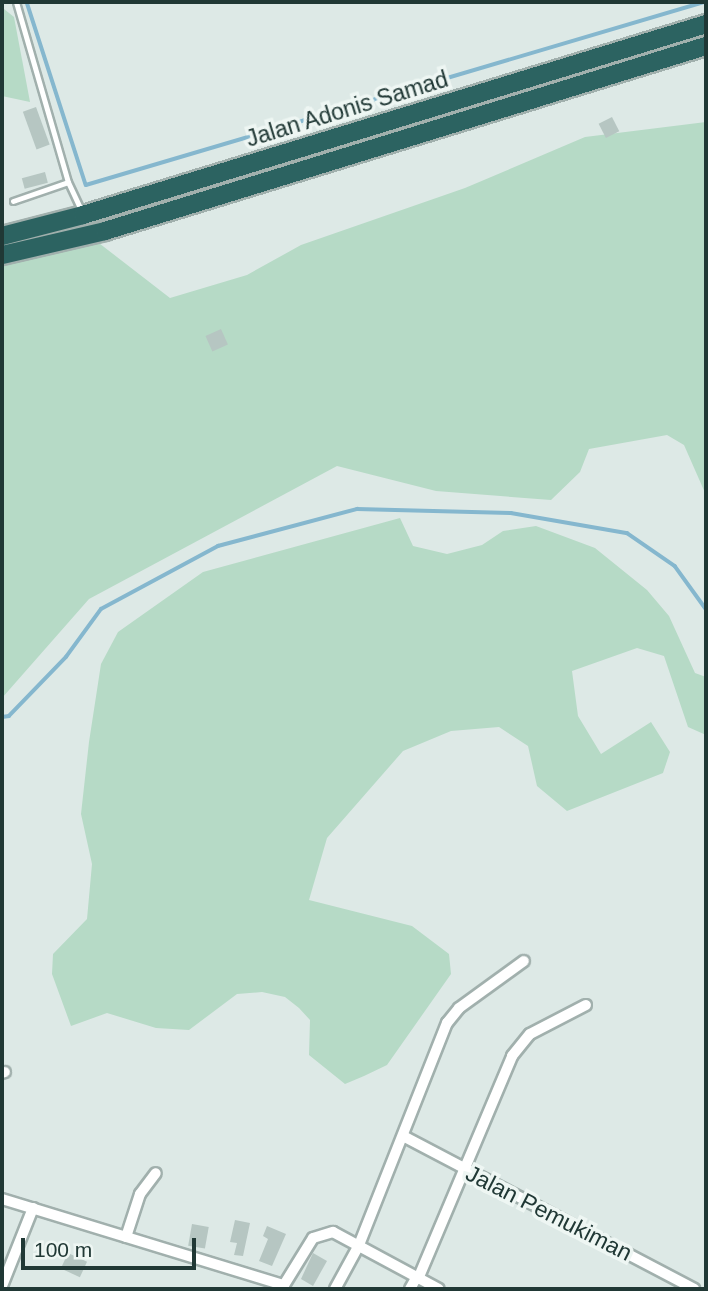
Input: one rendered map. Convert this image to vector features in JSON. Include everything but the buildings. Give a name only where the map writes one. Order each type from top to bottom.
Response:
[{"type":"highway","name":"Jalan Adonis Samad","points":[[2,236],[83,215],[706,24]]},
{"type":"highway","name":"Jalan Adonis Samad","points":[[2,255],[105,231],[706,46]]},
{"type":"street","points":[[335,1289],[359,1245],[454,1013],[524,961]]},
{"type":"street","points":[[410,1289],[417,1279],[520,1044],[586,1005]]},
{"type":"street","name":"Jalan Pemukiman","points":[[403,1136],[694,1289]]},
{"type":"street","points":[[126,1237],[140,1195],[156,1173]]},
{"type":"street","points":[[2,1199],[283,1287],[318,1234],[333,1232],[439,1289]]},
{"type":"street","points":[[2,1286],[33,1208]]},
{"type":"lane","points":[[16,2],[68,183],[83,215]]},
{"type":"lane","points":[[13,201],[68,183]]},
{"type":"green space","points":[[4,9],[14,17],[30,102],[2,96]]},
{"type":"green space","points":[[706,122],[706,495],[684,445],[667,435],[589,449],[580,472],[551,500],[436,491],[337,466],[89,599],[2,698],[2,265],[95,240],[170,298],[247,275],[301,245],[465,188],[585,137]]},
{"type":"green space","points":[[400,518],[413,546],[447,554],[482,545],[503,531],[536,526],[595,548],[647,590],[669,616],[695,673],[706,677],[706,735],[688,727],[664,656],[637,648],[572,671],[578,716],[601,754],[651,722],[670,752],[663,773],[567,811],[537,786],[528,746],[499,727],[451,731],[403,751],[327,838],[309,900],[412,926],[449,954],[451,974],[387,1065],[364,1076],[345,1084],[309,1055],[310,1020],[285,997],[262,992],[237,994],[189,1030],[156,1028],[107,1013],[71,1026],[52,974],[53,954],[87,919],[92,864],[81,814],[101,664],[118,632],[203,572]]},
{"type":"waterway","points":[[27,2],[86,185],[704,2]]},
{"type":"waterway","points":[[2,717],[9,716],[66,657],[101,609],[218,546],[357,509],[511,513],[627,533],[675,566],[706,609]]}]
